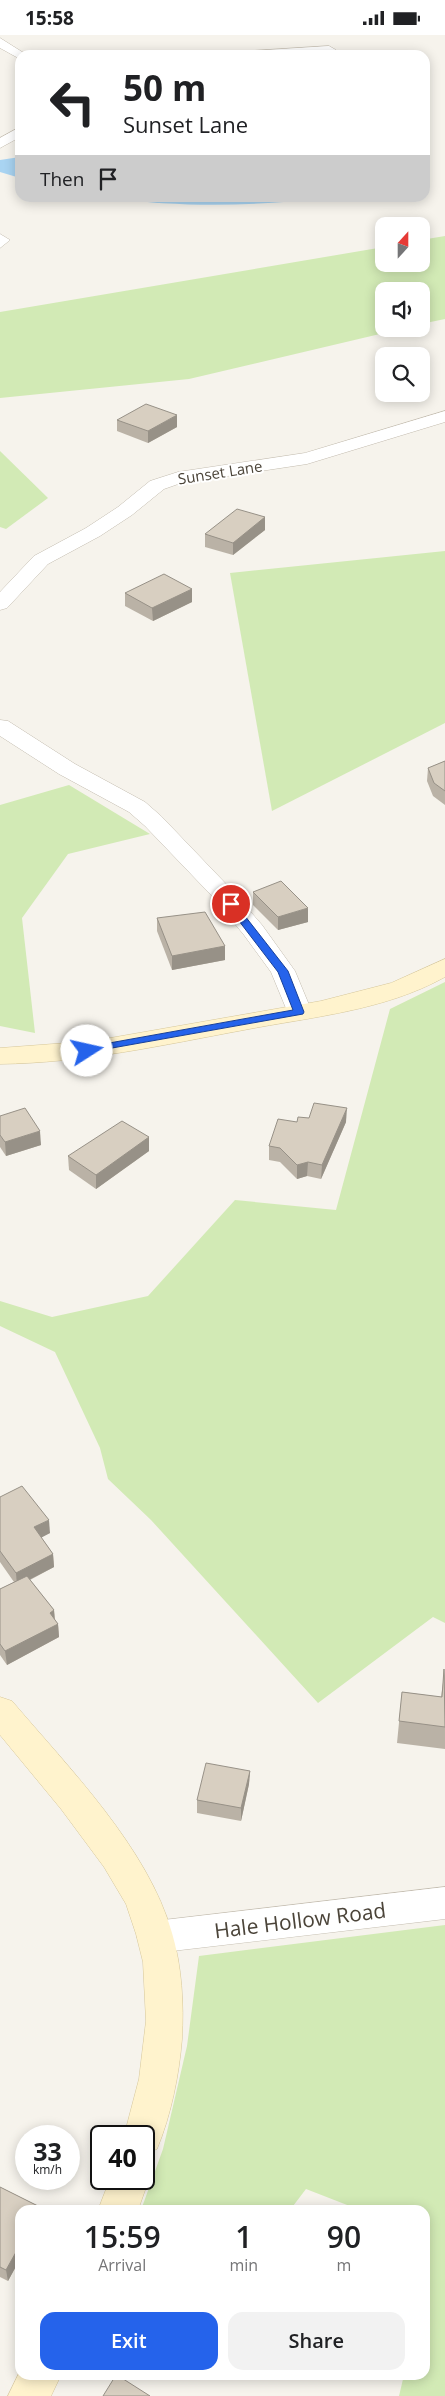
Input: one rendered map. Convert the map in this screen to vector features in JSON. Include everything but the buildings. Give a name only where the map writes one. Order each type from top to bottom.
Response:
[{"type":"street","points":[[0,42],[15,52]]},
{"type":"street","points":[[0,144],[15,134]]},
{"type":"street","name":"Sunset Lane","points":[[0,604],[41,560],[93,532],[125,511],[157,485],[178,477],[276,464],[315,456],[445,416]]},
{"type":"street","points":[[0,726],[67,769],[137,807],[154,821],[220,891],[253,930],[283,971],[299,1012]]},
{"type":"street","points":[[0,1056],[34,1056],[87,1051],[344,1004],[390,991],[436,973],[445,967]]},
{"type":"street","points":[[0,1711],[69,1793],[118,1857],[145,1905],[155,1937],[165,1997],[164,2035],[155,2092],[146,2125]]},
{"type":"street","name":"Hale Hollow Road","points":[[155,1937],[445,1903]]},
{"type":"street","points":[[120,2205],[125,2190]]},
{"type":"street","points":[[29,2396],[37,2380]]},
{"type":"lane","points":[[0,237],[5,240],[0,245]]},
{"type":"green space","points":[[445,236],[445,319],[430,322],[430,282],[375,282],[375,335],[189,379],[0,398],[0,312],[375,249],[375,273],[430,273],[430,238]]},
{"type":"green space","points":[[0,451],[48,498],[6,529],[0,527]]},
{"type":"green space","points":[[445,551],[445,723],[272,811],[230,573]]},
{"type":"green space","points":[[69,785],[150,834],[68,854],[22,918],[35,1033],[0,1026],[0,805]]},
{"type":"green space","points":[[445,982],[445,1623],[433,1617],[318,1703],[151,1520],[108,1479],[100,1448],[55,1352],[0,1326],[0,1301],[52,1317],[148,1296],[235,1200],[336,1210],[390,1009]]},
{"type":"green space","points":[[445,1925],[445,2396],[399,2396],[403,2380],[430,2380],[430,2205],[347,2205],[306,2189],[294,2205],[143,2205],[148,2190],[155,2190],[155,2171],[163,2149],[187,2046],[199,1956]]},
{"type":"water","points":[[15,158],[15,176],[0,172],[0,160]]},
{"type":"water","points":[[152,202],[284,202],[220,205]]},
{"type":"route","points":[[87,1051],[299,1012],[283,971],[231,904]]}]
